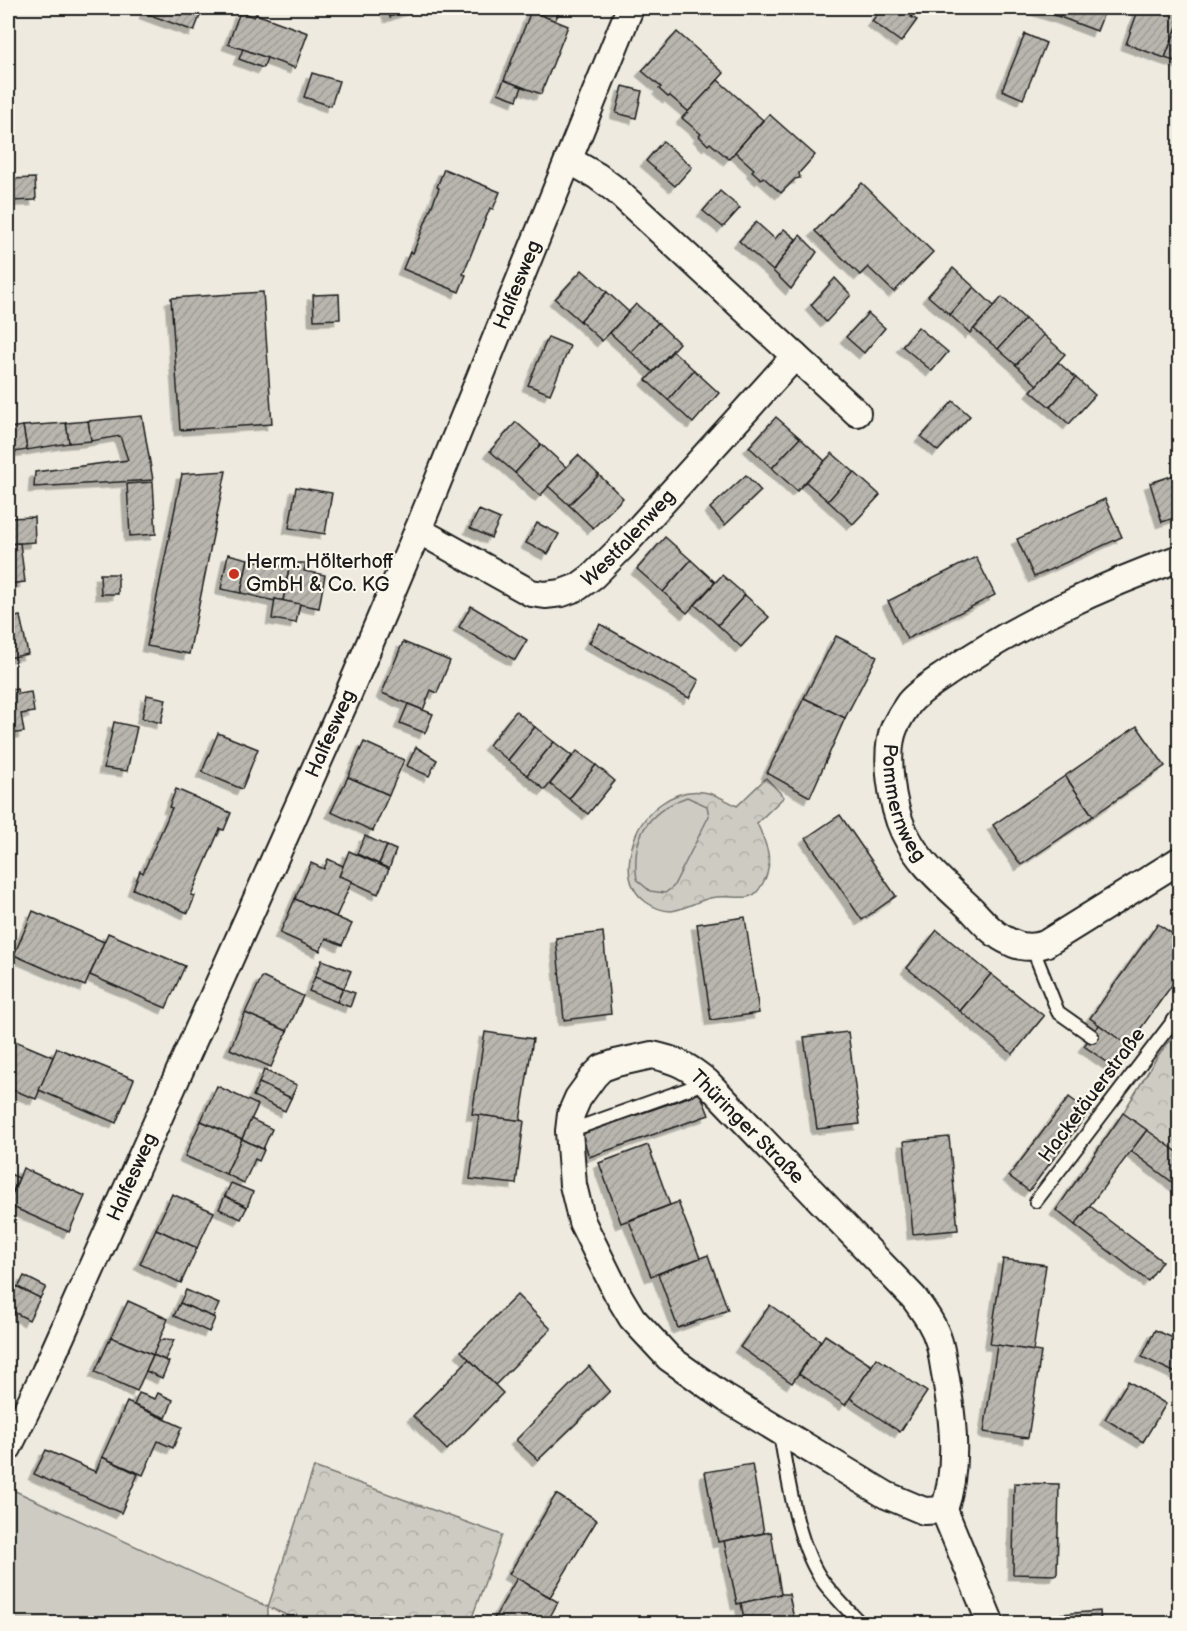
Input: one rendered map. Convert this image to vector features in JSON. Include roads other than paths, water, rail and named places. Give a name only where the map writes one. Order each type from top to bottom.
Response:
[{"type":"street","name":"Halfesweg","points":[[8,1448],[45,1372],[342,708],[418,530],[630,8]]},
{"type":"street","points":[[569,160],[617,191],[857,413]]},
{"type":"street","name":"Westfalenweg","points":[[418,530],[531,593],[545,595],[571,590],[585,583],[611,559],[795,356]]},
{"type":"street","name":"Pommernweg","points":[[1032,947],[1010,943],[998,935],[930,870],[910,844],[898,818],[894,802],[889,754],[894,728],[910,702],[947,673],[999,640],[1101,589],[1179,558]]},
{"type":"street","points":[[1032,947],[1045,944],[1179,860]]},
{"type":"street","name":"Thüringer Straße","points":[[652,1055],[692,1068],[706,1082],[914,1298],[931,1322],[939,1342],[949,1397],[953,1443],[950,1494],[944,1510],[924,1511],[886,1495],[727,1399],[669,1358],[632,1318],[582,1222],[573,1185],[569,1131],[574,1107],[587,1083],[602,1068],[652,1055]]},
{"type":"street","points":[[944,1510],[991,1623]]},
{"type":"lane","points":[[1032,947],[1058,1012],[1092,1036]]},
{"type":"lane","name":"Hacketäuerstraße","points":[[1036,1201],[1179,1012]]},
{"type":"lane","points":[[569,1131],[706,1082]]},
{"type":"lane","points":[[779,1430],[794,1504],[813,1563],[824,1583],[861,1623]]},
{"type":"place","name":"Herm. Hölterhoff GmbH & Co. KG","points":[[234,574]]}]
